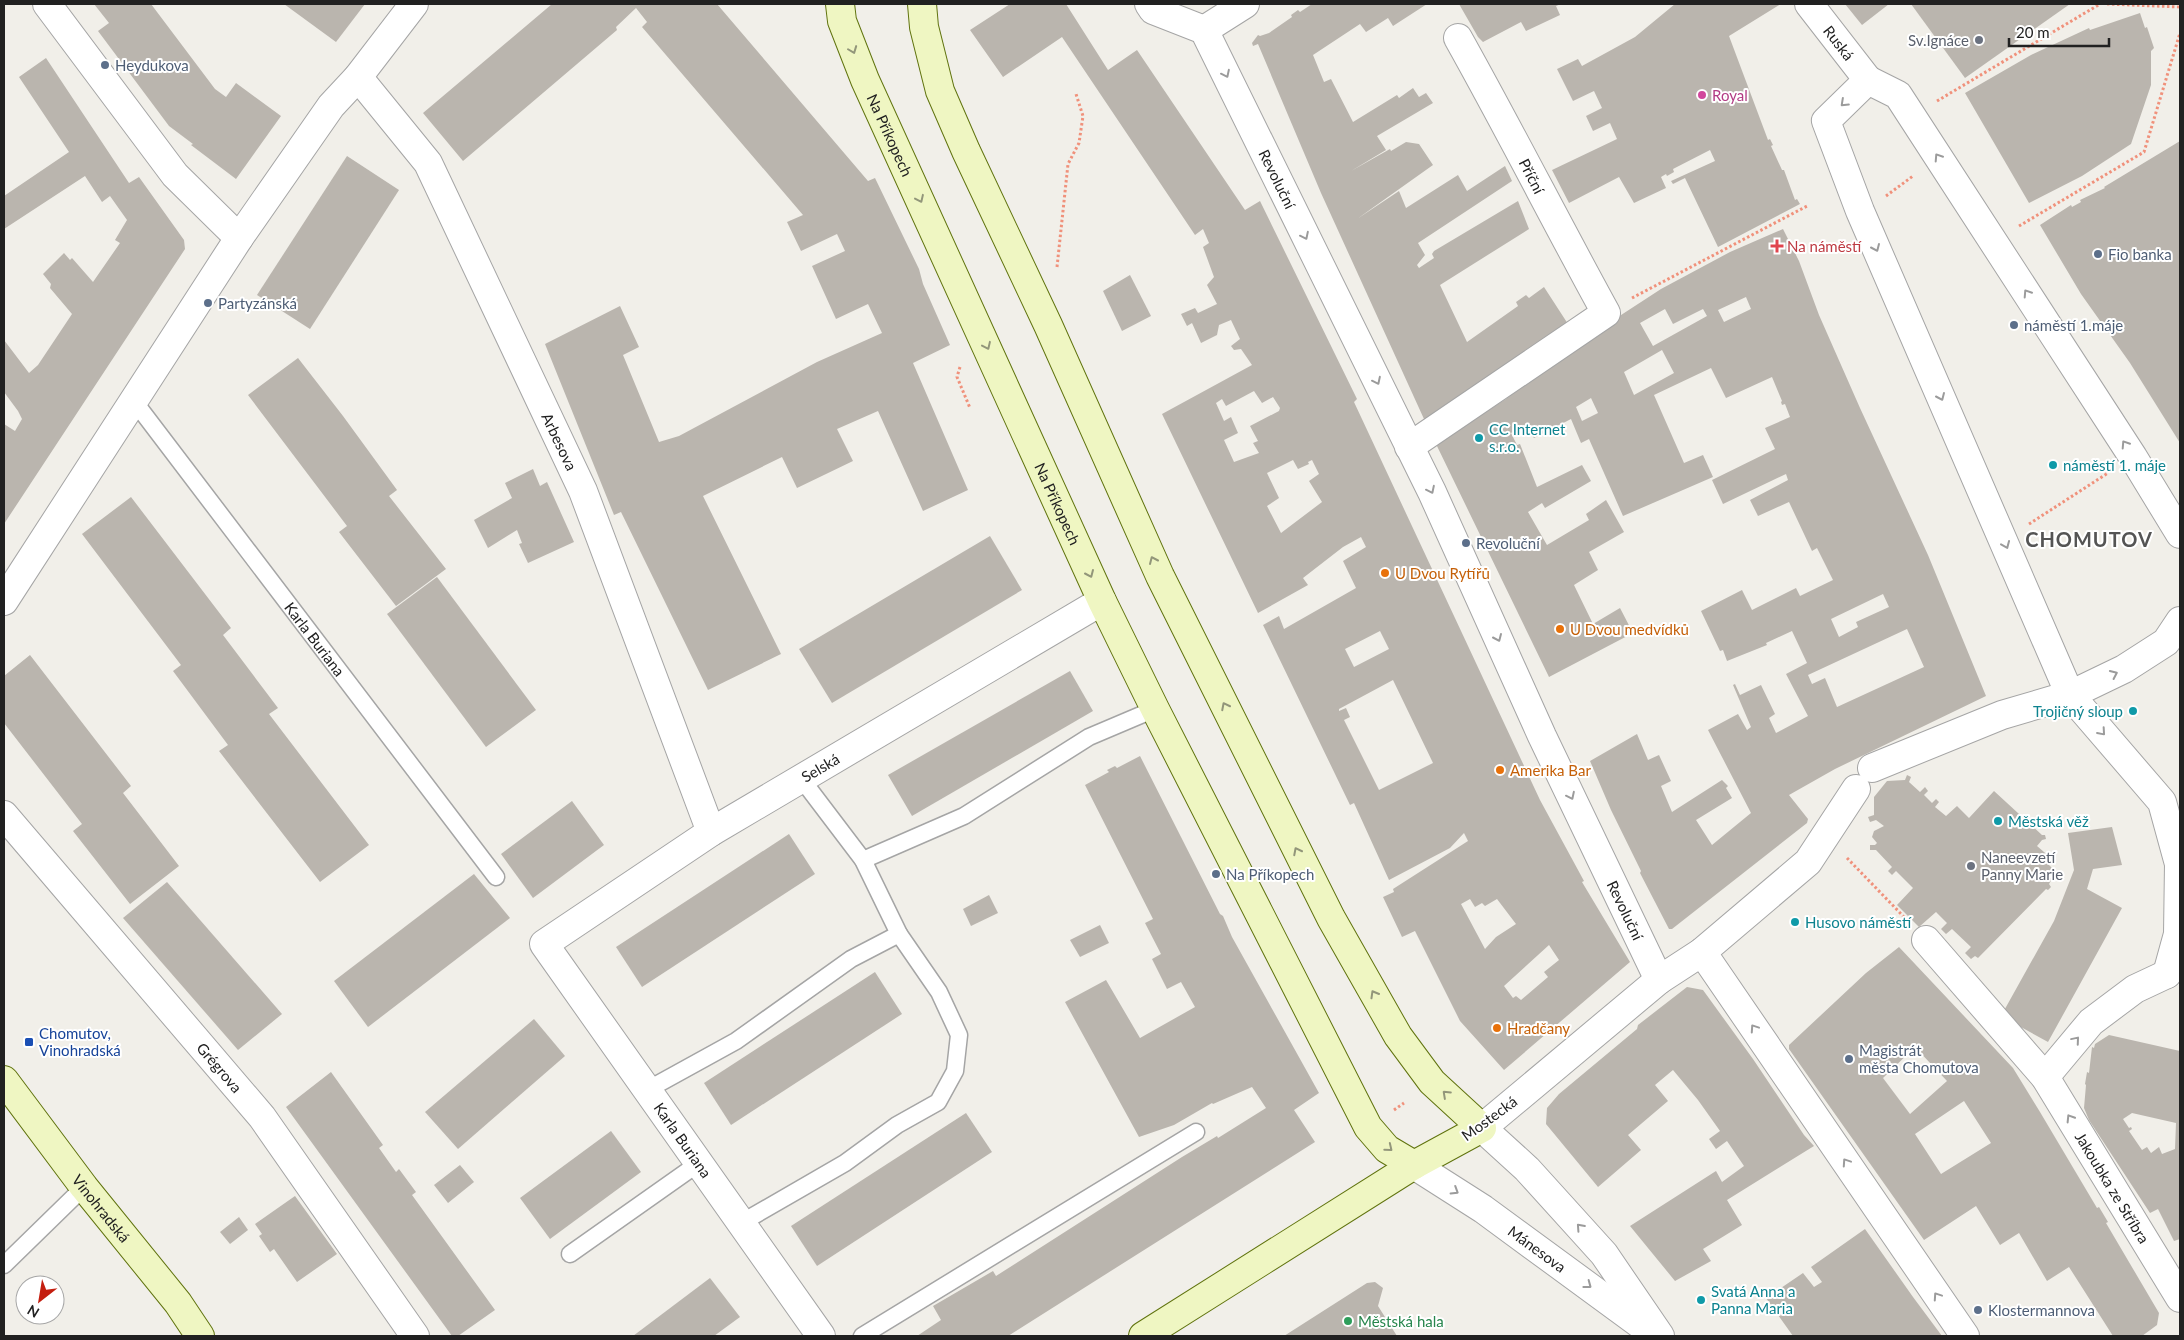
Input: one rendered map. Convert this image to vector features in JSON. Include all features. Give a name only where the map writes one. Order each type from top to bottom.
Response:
[{"type":"street","points":[[47,4],[175,175],[238,238]]},
{"type":"street","points":[[4,601],[238,238],[331,106],[358,78],[414,4]]},
{"type":"street","name":"Na Příkopech","points":[[840,4],[842,21],[865,80],[1102,601],[1155,709],[1368,1127],[1387,1149],[1414,1165]]},
{"type":"street","points":[[922,4],[924,27],[940,91],[966,151],[1048,325],[1160,576],[1331,918],[1398,1036],[1432,1082],[1482,1128]]},
{"type":"street","points":[[1149,4],[1153,10],[1204,30],[1245,4]]},
{"type":"street","name":"Ruská","points":[[1809,4],[1868,80]]},
{"type":"street","name":"Revoluční","points":[[1204,30],[1432,492],[1542,736],[1659,980]]},
{"type":"street","name":"Příční","points":[[1458,38],[1500,113],[1554,220],[1606,313]]},
{"type":"street","name":"Arbesova","points":[[358,78],[428,163],[578,482],[711,832]]},
{"type":"street","points":[[1926,940],[2045,1077],[2091,1022],[2134,989],[2174,976],[2178,934],[2180,864],[2162,802],[2070,695],[1860,211],[1826,121],[1868,80],[1898,95],[2176,520]]},
{"type":"street","points":[[1409,447],[1606,313]]},
{"type":"street","name":"Selská","points":[[544,944],[711,832],[800,777],[1102,601]]},
{"type":"street","points":[[1825,835],[1864,778],[2002,715],[2070,695],[2124,669],[2166,642],[2180,621]]},
{"type":"street","name":"Grégrova","points":[[4,815],[262,1117],[415,1336]]},
{"type":"street","name":"Mostecká","points":[[1143,1336],[1414,1165],[1482,1128],[1659,980],[1702,952],[1808,862],[1825,835]]},
{"type":"street","name":"Karla Buriana","points":[[544,944],[821,1336]]},
{"type":"street","points":[[1702,952],[1965,1336]]},
{"type":"street","name":"Jakoubka ze Stříbra","points":[[2045,1077],[2180,1295]]},
{"type":"street","name":"Vinohradská","points":[[4,1080],[84,1187],[178,1303],[200,1336]]},
{"type":"street","name":"Mánesova","points":[[1482,1128],[1527,1168],[1604,1254],[1659,1336]]},
{"type":"street","name":"Mánesova","points":[[1414,1165],[1483,1209],[1659,1336]]},
{"type":"lane","name":"Karla Buriana","points":[[134,401],[496,877]]},
{"type":"lane","points":[[863,860],[964,816],[1089,737],[1155,709]]},
{"type":"lane","points":[[741,1223],[844,1163],[897,1125],[938,1102],[955,1071],[959,1035],[939,992],[899,934],[863,860],[800,777]]},
{"type":"lane","points":[[647,1090],[736,1041],[851,959],[899,934]]},
{"type":"lane","points":[[862,1336],[1196,1132]]},
{"type":"lane","points":[[570,1254],[699,1163]]},
{"type":"lane","points":[[4,1265],[84,1187]]},
{"type":"path","points":[[1930,105],[2100,4]]},
{"type":"path","points":[[2107,4],[2180,7]]},
{"type":"path","points":[[2011,231],[2144,152],[2180,33]]},
{"type":"path","points":[[1056,270],[1068,164],[1079,143],[1083,116],[1076,94]]},
{"type":"path","points":[[1883,198],[1919,172]]},
{"type":"path","points":[[1606,313],[1636,295],[1809,205]]},
{"type":"path","points":[[2022,529],[2109,473]]},
{"type":"path","points":[[1825,835],[1926,940]]},
{"type":"building","points":[[94,4],[151,4],[215,89],[226,97],[236,83],[281,116],[236,179],[169,126],[98,31],[109,23]]},
{"type":"building","points":[[284,4],[365,4],[336,42]]},
{"type":"building","points":[[552,4],[717,4],[868,181],[875,178],[919,269],[923,284],[950,345],[913,363],[968,490],[923,511],[878,411],[837,429],[853,461],[797,488],[782,457],[703,496],[781,654],[708,690],[621,512],[614,515],[545,344],[620,306],[639,347],[623,355],[659,442],[679,436],[817,362],[882,333],[868,304],[836,319],[812,266],[845,251],[837,234],[801,251],[787,222],[803,215],[642,27],[647,22],[636,8],[616,27],[617,30],[463,161],[423,113]]},
{"type":"building","points":[[1010,4],[1066,4],[1108,70],[1137,50],[1245,210],[1260,201],[1357,399],[1354,402],[1540,800],[1584,881],[1582,882],[1630,962],[1504,1070],[1460,1021],[1415,931],[1402,937],[1383,897],[1394,892],[1393,889],[1468,841],[1464,833],[1450,848],[1389,880],[1354,803],[1350,805],[1263,625],[1279,616],[1284,629],[1356,588],[1343,561],[1366,547],[1361,537],[1343,547],[1303,578],[1308,585],[1258,613],[1162,414],[1252,365],[1241,349],[1234,350],[1231,346],[1240,339],[1231,320],[1219,325],[1217,335],[1201,343],[1192,323],[1187,326],[1181,314],[1195,308],[1198,313],[1217,304],[1207,285],[1214,277],[1203,247],[1209,243],[1203,229],[1195,235],[1062,37],[1003,77],[970,30]],"holes":[[[1254,391],[1262,403],[1273,397],[1280,408],[1279,411],[1250,426],[1258,441],[1253,443],[1259,453],[1234,462],[1224,440],[1238,433],[1231,417],[1224,421],[1216,403],[1222,399],[1226,406]],[[1293,460],[1298,469],[1309,464],[1308,462],[1312,460],[1319,474],[1309,481],[1322,502],[1281,533],[1267,506],[1279,498],[1267,473]],[[1380,631],[1389,649],[1354,667],[1345,649]],[[1393,680],[1433,763],[1379,790],[1344,720],[1350,717],[1346,708],[1339,711],[1339,709]],[[1470,899],[1475,907],[1482,903],[1485,906],[1497,899],[1516,924],[1496,937],[1485,949],[1461,904]],[[1549,945],[1559,960],[1544,972],[1548,977],[1521,1000],[1516,996],[1513,998],[1504,986]]]},
{"type":"building","points":[[1312,4],[1427,4],[1393,26],[1388,18],[1366,32],[1360,24],[1313,55],[1324,82],[1331,79],[1353,122],[1397,95],[1399,98],[1413,88],[1419,97],[1426,93],[1433,103],[1377,136],[1386,150],[1351,171],[1406,142],[1419,144],[1433,165],[1357,219],[1399,191],[1406,208],[1458,175],[1467,191],[1505,166],[1512,181],[1418,243],[1425,255],[1417,265],[1419,268],[1434,258],[1432,254],[1434,251],[1518,201],[1529,229],[1440,285],[1467,342],[1518,306],[1516,302],[1526,295],[1529,298],[1544,287],[1568,324],[1429,420],[1424,419],[1321,193],[1258,44],[1253,46],[1252,43],[1258,35],[1269,33],[1292,17],[1291,15],[1298,10],[1300,12]]},
{"type":"building","points":[[1459,4],[1561,4],[1556,6],[1560,15],[1526,31],[1521,22],[1483,42],[1478,37]]},
{"type":"building","points":[[1675,4],[1781,4],[1729,36],[1768,140],[1770,139],[1773,145],[1771,146],[1782,170],[1784,170],[1795,200],[1797,199],[1800,204],[1718,247],[1685,178],[1673,184],[1671,181],[1715,161],[1710,150],[1673,169],[1674,172],[1667,176],[1666,174],[1661,177],[1666,188],[1634,203],[1619,177],[1569,203],[1552,170],[1617,139],[1610,123],[1593,131],[1586,116],[1602,108],[1594,91],[1573,101],[1557,69],[1578,59],[1582,66],[1635,37]]},
{"type":"building","points":[[1845,4],[1889,4],[1862,25]]},
{"type":"building","name":"Sv.Ignáce","points":[[1911,4],[2070,4],[1965,78]]},
{"type":"building","points":[[2140,13],[2154,48],[2151,51],[2151,85],[2131,144],[2082,176],[2029,203],[1965,93],[2031,55],[2089,28],[2090,30]]},
{"type":"building","points":[[46,58],[129,183],[139,177],[184,240],[185,249],[4,524],[4,424],[15,431],[22,419],[4,392],[4,340],[29,373],[38,365],[72,314],[50,288],[51,284],[43,274],[64,253],[70,260],[72,258],[93,282],[120,243],[115,240],[127,220],[110,196],[102,202],[85,176],[4,229],[4,196],[69,152],[19,77]]},
{"type":"building","points":[[2180,141],[2180,443],[2130,363],[2081,294],[2040,225],[2071,205],[2072,207],[2081,202],[2080,200],[2105,188]]},
{"type":"building","points":[[347,156],[399,190],[310,329],[257,295]]},
{"type":"building","points":[[1783,229],[1799,261],[1819,315],[1860,408],[1928,555],[1986,696],[1835,769],[1789,795],[1808,819],[1807,823],[1672,929],[1669,929],[1640,873],[1641,871],[1611,810],[1590,761],[1637,734],[1648,760],[1659,755],[1671,781],[1661,786],[1672,812],[1722,780],[1728,786],[1726,788],[1732,798],[1696,820],[1712,845],[1751,813],[1708,730],[1738,714],[1747,730],[1751,727],[1733,685],[1735,684],[1740,695],[1761,685],[1775,714],[1769,718],[1776,733],[1808,716],[1786,674],[1807,663],[1792,631],[1766,643],[1767,645],[1727,661],[1723,650],[1720,651],[1701,611],[1742,590],[1752,610],[1796,588],[1800,596],[1833,580],[1817,548],[1812,551],[1789,502],[1758,516],[1750,500],[1788,480],[1786,474],[1723,504],[1712,480],[1775,449],[1765,428],[1790,417],[1785,404],[1782,405],[1772,377],[1726,398],[1711,368],[1654,395],[1684,463],[1703,455],[1713,477],[1623,516],[1589,439],[1581,443],[1571,419],[1534,438],[1524,425],[1511,433],[1517,445],[1520,444],[1537,487],[1582,465],[1591,481],[1545,508],[1542,503],[1528,512],[1547,545],[1589,520],[1586,514],[1606,500],[1624,532],[1589,552],[1598,570],[1574,585],[1593,624],[1620,608],[1633,633],[1549,677],[1436,444],[1506,399],[1575,345],[1661,289],[1730,252]],"holes":[[[1746,297],[1751,309],[1724,322],[1718,310]],[[1665,309],[1673,324],[1703,309],[1707,316],[1653,346],[1640,323]],[[1662,350],[1674,373],[1634,395],[1624,372]],[[1591,398],[1598,413],[1582,421],[1576,407]],[[1883,594],[1889,607],[1856,622],[1858,627],[1839,637],[1831,619]],[[1907,629],[1924,667],[1837,707],[1825,678],[1812,684],[1808,675]]]},
{"type":"building","points":[[1130,275],[1151,316],[1122,331],[1103,291]]},
{"type":"building","points":[[298,358],[397,490],[389,496],[446,569],[396,606],[339,532],[347,526],[248,395]]},
{"type":"building","points":[[533,469],[540,486],[547,482],[574,542],[528,563],[519,544],[522,543],[517,530],[488,548],[474,520],[512,498],[505,483]]},
{"type":"building","points":[[131,497],[231,628],[223,635],[278,708],[269,714],[369,845],[320,882],[219,751],[228,745],[173,671],[181,665],[82,534]]},
{"type":"building","points":[[990,536],[1022,590],[832,703],[799,649]]},
{"type":"building","points":[[437,577],[536,710],[486,747],[387,614]]},
{"type":"building","points":[[30,655],[131,786],[123,793],[179,866],[130,904],[73,831],[82,824],[4,723],[4,676]]},
{"type":"building","points":[[1070,671],[1093,711],[912,816],[888,775]]},
{"type":"building","points":[[1140,756],[1232,937],[1319,1093],[1294,1110],[1315,1142],[1008,1336],[917,1336],[941,1320],[933,1306],[993,1271],[996,1276],[1182,1157],[1217,1136],[1218,1138],[1266,1108],[1252,1087],[1212,1103],[1174,1125],[1139,1137],[1065,1002],[1106,980],[1140,1038],[1195,1007],[1181,982],[1167,989],[1152,959],[1161,954],[1145,923],[1153,919],[1085,785],[1109,772],[1107,770],[1115,766],[1117,768]]},
{"type":"building","name":"Naneevzetí Panny Marie","points":[[1907,775],[1911,777],[1909,782],[1920,792],[1925,787],[1928,791],[1924,795],[1932,803],[1936,799],[1939,802],[1935,807],[1946,816],[1957,806],[1969,818],[1994,791],[2042,835],[2045,835],[2046,839],[2042,840],[2037,846],[2051,858],[2055,859],[2055,863],[2049,865],[2057,873],[2053,872],[2049,877],[2052,879],[2049,884],[2051,887],[2048,890],[2046,889],[1978,958],[1975,956],[1971,959],[1965,953],[1971,947],[1952,929],[1946,934],[1941,929],[1947,923],[1936,912],[1919,927],[1897,905],[1913,888],[1896,871],[1892,875],[1888,871],[1892,867],[1876,850],[1870,850],[1870,845],[1877,843],[1872,837],[1874,831],[1884,826],[1876,820],[1870,822],[1868,817],[1874,815],[1874,797],[1887,781],[1905,780]]},
{"type":"building","points":[[572,801],[604,845],[533,898],[501,854]]},
{"type":"building","points":[[2112,827],[2122,865],[2093,869],[2087,889],[2122,908],[2048,1042],[2001,1016],[2054,921],[2074,870],[2068,833]]},
{"type":"building","points":[[789,834],[815,874],[642,987],[616,947]]},
{"type":"building","points":[[474,874],[510,918],[368,1027],[334,981]]},
{"type":"building","points":[[167,882],[282,1014],[238,1050],[123,918]]},
{"type":"building","points":[[989,895],[998,913],[971,926],[963,909]]},
{"type":"building","points":[[1100,925],[1109,943],[1080,957],[1070,940]]},
{"type":"building","points":[[1899,947],[2013,1068],[2097,1208],[2099,1207],[2108,1222],[2106,1223],[2159,1313],[2157,1325],[2142,1336],[2113,1336],[2069,1267],[2047,1281],[2019,1233],[2000,1245],[1976,1206],[1924,1240],[1789,1049],[1789,1045],[1866,973]],"holes":[[[1915,1047],[1947,1081],[1910,1114],[1883,1078]],[[1964,1101],[1991,1143],[1941,1174],[1915,1134]]]},
{"type":"building","points":[[875,972],[902,1014],[731,1125],[704,1083]]},
{"type":"building","points":[[1687,987],[1703,990],[1753,1059],[1804,1135],[1814,1146],[1727,1200],[1742,1225],[1703,1249],[1711,1261],[1675,1281],[1630,1226],[1716,1171],[1722,1182],[1744,1166],[1727,1141],[1716,1149],[1709,1139],[1720,1131],[1698,1100],[1673,1070],[1655,1085],[1668,1101],[1628,1135],[1641,1150],[1598,1187],[1546,1124],[1547,1108],[1559,1094],[1637,1029],[1638,1025]]},
{"type":"building","points":[[534,1019],[565,1056],[458,1149],[425,1112]]},
{"type":"building","points":[[2109,1035],[2180,1051],[2180,1239],[2174,1241],[2158,1209],[2150,1213],[2089,1120],[2084,1108],[2085,1084],[2087,1072],[2089,1073],[2092,1047],[2094,1048],[2095,1044]],"holes":[[[2132,1113],[2176,1123],[2175,1149],[2162,1154],[2159,1147],[2151,1153],[2147,1147],[2142,1150],[2129,1131],[2132,1129],[2131,1127],[2129,1128],[2123,1119]]]},
{"type":"building","points":[[331,1072],[383,1145],[379,1148],[396,1172],[399,1169],[416,1192],[412,1195],[495,1310],[458,1336],[452,1336],[286,1107]]},
{"type":"building","points":[[966,1113],[992,1152],[817,1266],[791,1226]]},
{"type":"building","points":[[611,1131],[641,1172],[550,1239],[520,1198]]},
{"type":"building","points":[[460,1165],[474,1182],[448,1203],[434,1185]]},
{"type":"building","points":[[295,1196],[337,1254],[297,1282],[274,1249],[270,1252],[259,1236],[262,1234],[255,1224]]},
{"type":"building","points":[[239,1217],[248,1230],[230,1244],[220,1232]]},
{"type":"building","points":[[1865,1229],[1942,1336],[1793,1336],[1766,1298],[1803,1273],[1814,1287],[1822,1282],[1811,1267]]},
{"type":"building","points":[[710,1278],[740,1317],[714,1336],[633,1336]]},
{"type":"building","name":"Městská hala","points":[[1375,1282],[1383,1288],[1378,1306],[1397,1336],[1284,1336],[1367,1283]]},
{"type":"place","name":"Sv.Ignáce","points":[[1979,40]]},
{"type":"place","name":"Heydukova","points":[[105,65]]},
{"type":"place","name":"Royal","points":[[1702,95]]},
{"type":"place","name":"Na náměstí","points":[[1777,246]]},
{"type":"place","name":"Fio banka","points":[[2098,254]]},
{"type":"place","name":"Partyzánská","points":[[208,303]]},
{"type":"place","name":"náměstí 1.máje","points":[[2014,325]]},
{"type":"place","name":"CC Internet s.r.o.","points":[[1479,438]]},
{"type":"place","name":"náměstí 1. máje","points":[[2053,465]]},
{"type":"place","name":"Revoluční","points":[[1466,543]]},
{"type":"place","name":"U Dvou Rytířů","points":[[1385,573]]},
{"type":"place","name":"U Dvou medvídků","points":[[1560,629]]},
{"type":"place","name":"Trojičný sloup","points":[[2133,711]]},
{"type":"place","name":"Amerika Bar","points":[[1500,770]]},
{"type":"place","name":"Městská věž","points":[[1998,821]]},
{"type":"place","name":"Naneevzetí Panny Marie","points":[[1971,866]]},
{"type":"place","name":"Na Příkopech","points":[[1216,874]]},
{"type":"place","name":"Husovo náměstí","points":[[1795,922]]},
{"type":"place","name":"Hradčany","points":[[1497,1028]]},
{"type":"place","name":"Chomutov, Vinohradská","points":[[29,1042]]},
{"type":"place","name":"Magistrát města Chomutova","points":[[1849,1059]]},
{"type":"place","name":"Svatá Anna a Panna Maria","points":[[1701,1300]]},
{"type":"place","name":"Klostermannova","points":[[1978,1310]]},
{"type":"place","name":"Městská hala","points":[[1348,1321]]},
{"type":"district","name":"CHOMUTOV","points":[[2089,539]]}]
